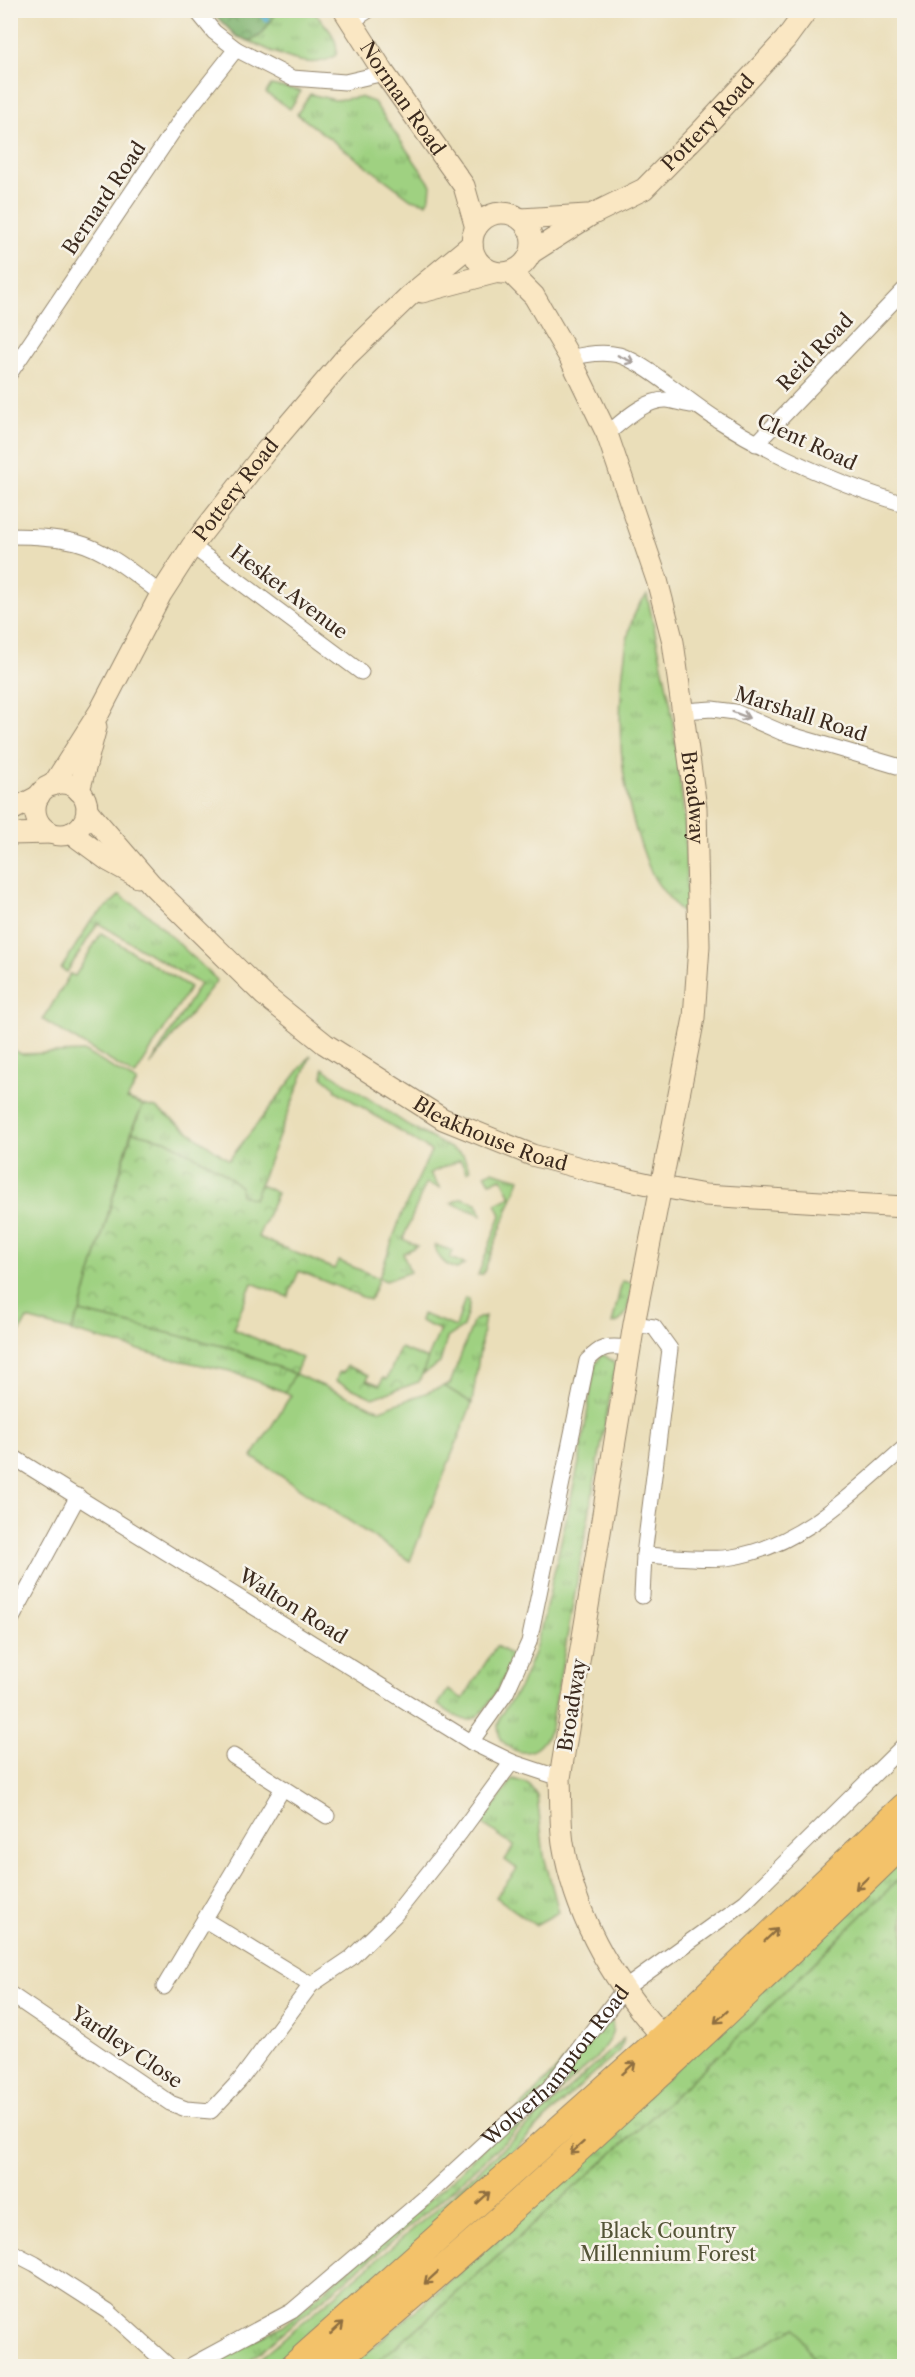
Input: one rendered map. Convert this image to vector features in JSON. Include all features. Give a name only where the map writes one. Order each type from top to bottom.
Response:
[{"type":"highway","name":"Wolverhampton Road","points":[[330,2367],[382,2322],[672,2046],[904,1807]]},
{"type":"highway","name":"Wolverhampton Road","points":[[294,2367],[672,2046],[904,1842]]},
{"type":"street","points":[[196,10],[214,32],[236,49],[292,78],[345,82],[384,73]]},
{"type":"street","name":"Pottery Road","points":[[530,256],[591,215],[644,189],[785,40],[807,10]]},
{"type":"street","name":"Norman Road","points":[[354,14],[384,73],[464,186],[501,212]]},
{"type":"street","name":"Bernard Road","points":[[10,374],[184,115],[236,49]]},
{"type":"street","name":"Norman Road","points":[[464,186],[474,236]]},
{"type":"street","points":[[501,212],[517,216],[531,234],[530,256],[521,267],[502,273],[478,262],[474,236],[483,220],[501,212]]},
{"type":"street","name":"Pottery Road","points":[[521,219],[591,215]]},
{"type":"street","name":"Pottery Road","points":[[46,790],[100,711],[161,594],[192,546],[266,451],[346,357],[474,236]]},
{"type":"street","name":"Broadway","points":[[530,256],[534,296]]},
{"type":"street","name":"Pottery Road","points":[[409,296],[451,282],[502,273]]},
{"type":"street","name":"Broadway","points":[[502,273],[534,296],[570,358],[606,434],[657,580],[673,642],[696,808],[699,946],[694,1018],[634,1324],[560,1779],[563,1843],[578,1900],[594,1943],[624,1989],[672,2046]]},
{"type":"street","name":"Reid Road","points":[[756,444],[904,290]]},
{"type":"street","name":"Clent Road","points":[[570,358],[588,353],[619,355],[642,366],[696,407],[756,444],[848,486],[904,504]]},
{"type":"street","name":"Clent Road","points":[[606,434],[651,403],[666,400],[696,407]]},
{"type":"street","points":[[10,536],[39,536],[78,543],[104,555],[161,594]]},
{"type":"street","name":"Hesket Avenue","points":[[192,546],[361,672]]},
{"type":"street","name":"Marshall Road","points":[[684,711],[712,709],[735,712],[781,732],[904,768]]},
{"type":"street","name":"Pottery Road","points":[[83,800],[100,711]]},
{"type":"street","points":[[10,811],[46,790],[69,785],[83,800],[81,825],[61,833],[10,834]]},
{"type":"street","points":[[46,790],[36,804],[36,815],[43,828],[61,833]]},
{"type":"street","name":"Bleakhouse Road","points":[[83,800],[151,884],[264,995],[325,1044],[443,1119],[532,1155],[662,1187],[705,1195],[904,1207]]},
{"type":"street","name":"Bleakhouse Road","points":[[61,833],[151,884]]},
{"type":"street","points":[[634,1324],[654,1327],[670,1349],[644,1555],[642,1596]]},
{"type":"street","points":[[471,1742],[507,1693],[529,1642],[587,1360],[598,1349],[605,1347],[631,1348]]},
{"type":"street","points":[[644,1555],[731,1558],[773,1546],[821,1520],[904,1448]]},
{"type":"street","name":"Walton Road","points":[[10,1455],[471,1742],[512,1762],[560,1779]]},
{"type":"street","points":[[10,1622],[78,1496]]},
{"type":"street","name":"Wolverhampton Road","points":[[190,2367],[292,2311],[427,2196],[506,2123],[549,2088],[624,1989],[745,1902],[904,1745]]},
{"type":"street","points":[[232,1755],[327,1816]]},
{"type":"street","name":"Yardley Close","points":[[10,1994],[170,2103],[186,2109],[211,2111],[240,2080],[311,1985],[351,1958],[394,1916],[460,1833],[512,1762]]},
{"type":"street","points":[[164,1987],[283,1788]]},
{"type":"street","points":[[205,1920],[311,1985]]},
{"type":"street","points":[[10,2251],[35,2264],[108,2311],[169,2367]]},
{"type":"green space","points":[[211,11],[278,11],[261,35],[249,41],[236,36]]},
{"type":"green space","points":[[278,11],[313,11],[336,42],[336,55],[326,60],[304,62],[249,41],[261,35]]},
{"type":"green space","points":[[271,85],[301,91],[290,109],[266,93]]},
{"type":"green space","points":[[310,94],[335,100],[360,97],[374,102],[431,185],[430,196],[426,203],[411,199],[297,114]]},
{"type":"green space","points":[[647,595],[671,706],[685,825],[687,915],[681,912],[659,886],[646,861],[629,805],[622,758],[620,710],[628,635],[637,609]]},
{"type":"green space","points":[[120,895],[150,916],[217,980],[150,1066],[200,984],[98,923],[67,972],[61,969],[91,921]]},
{"type":"green space","points":[[101,933],[190,987],[135,1076],[43,1020],[70,974],[75,976]]},
{"type":"green space","points":[[10,1048],[21,1054],[85,1052],[137,1082],[127,1099],[143,1105],[133,1126],[80,1312],[71,1331],[27,1319],[20,1332],[11,1327]]},
{"type":"green space","points":[[311,1055],[254,1199],[241,1195],[240,1187],[219,1169],[165,1140],[132,1132],[143,1105],[156,1108],[229,1160]]},
{"type":"green space","points":[[323,1068],[411,1127],[463,1155],[470,1170],[467,1172],[460,1160],[430,1173],[440,1188],[426,1183],[403,1239],[417,1246],[403,1253],[410,1272],[386,1281],[379,1278],[401,1216],[431,1151],[335,1090],[336,1088],[323,1077]]},
{"type":"green space","points":[[132,1132],[165,1140],[219,1169],[240,1187],[241,1195],[254,1199],[260,1185],[277,1193],[258,1237],[334,1269],[339,1261],[379,1278],[370,1300],[299,1271],[288,1297],[252,1283],[233,1329],[302,1358],[295,1374],[227,1347],[80,1312]]},
{"type":"green space","points":[[492,1171],[520,1179],[483,1274],[478,1275],[501,1215],[496,1204],[511,1197],[502,1178],[490,1182],[485,1174]]},
{"type":"green space","points":[[462,1198],[477,1203],[482,1215],[451,1203]]},
{"type":"green space","points":[[435,1245],[453,1251],[450,1258],[465,1264],[457,1269],[449,1266],[440,1257]]},
{"type":"green space","points":[[622,1281],[632,1283],[629,1302],[622,1318],[612,1324]]},
{"type":"green space","points":[[465,1298],[469,1299],[469,1306],[463,1327],[447,1338],[440,1363],[420,1376],[440,1330],[420,1321],[422,1314],[456,1327]]},
{"type":"green space","points":[[80,1312],[227,1347],[295,1374],[285,1392],[230,1371],[168,1358],[71,1331]]},
{"type":"green space","points":[[485,1316],[472,1403],[444,1386],[450,1384],[474,1320]]},
{"type":"green space","points":[[400,1348],[428,1359],[419,1382],[373,1398],[336,1381],[339,1372],[343,1373],[347,1366],[369,1375],[367,1380],[380,1385],[383,1378],[387,1379]]},
{"type":"green space","points":[[602,1354],[613,1361],[615,1368],[551,1727],[547,1736],[536,1748],[523,1752],[508,1746],[500,1739],[498,1726],[500,1716],[520,1687],[534,1653],[543,1621],[580,1458],[595,1365]]},
{"type":"green space","points":[[295,1374],[380,1410],[444,1386],[472,1403],[410,1561],[252,1457],[291,1395],[285,1392]]},
{"type":"green space","points":[[496,1646],[513,1656],[495,1694],[482,1712],[475,1718],[464,1720],[438,1705],[448,1690],[463,1699]]},
{"type":"green space","points":[[513,1779],[529,1784],[537,1796],[544,1856],[559,1912],[535,1925],[496,1897],[517,1869],[505,1860],[514,1846],[482,1823]]},
{"type":"green space","points":[[904,1856],[904,1874],[756,2020],[624,2143],[402,2342],[371,2366],[351,2366],[438,2291]]},
{"type":"green space","name":"Black Country Millennium Forest","points":[[904,1874],[904,2366],[371,2366],[402,2342],[624,2143],[756,2020]]},
{"type":"green space","points":[[609,2014],[613,2027],[612,2032],[608,2042],[596,2058],[441,2200],[243,2366],[208,2366],[284,2325],[453,2179]]},
{"type":"green space","points":[[624,2038],[619,2051],[556,2109],[434,2231],[390,2271],[275,2366],[251,2366],[433,2212]]},
{"type":"green space","points":[[796,2327],[817,2366],[724,2366]]},
{"type":"waterway","points":[[259,10],[266,19]]}]
